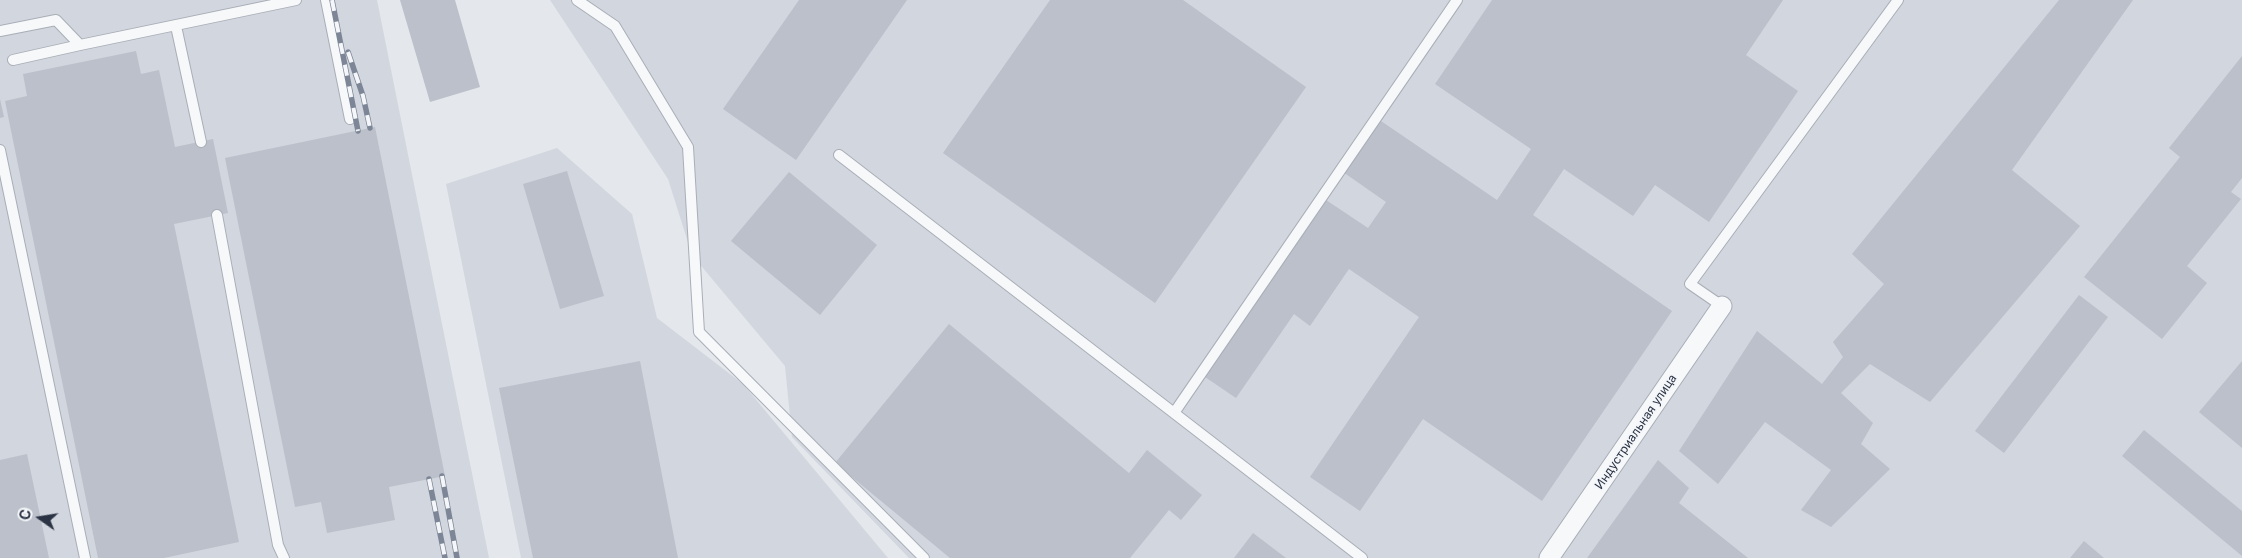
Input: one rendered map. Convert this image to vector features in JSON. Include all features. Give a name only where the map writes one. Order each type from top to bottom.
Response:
[{"type":"street","name":"Индустриальная улица","points":[[1549,558],[1722,306]]},
{"type":"lane","points":[[13,60],[80,44],[176,26],[296,0]]},
{"type":"lane","points":[[326,0],[350,119]]},
{"type":"lane","points":[[576,0],[614,26],[688,147],[699,332],[924,558]]},
{"type":"lane","points":[[1174,413],[1457,0]]},
{"type":"lane","points":[[1722,306],[1690,284],[1898,0]]},
{"type":"lane","points":[[0,31],[56,20],[80,44]]},
{"type":"lane","points":[[176,26],[201,142]]},
{"type":"lane","points":[[0,150],[85,558]]},
{"type":"lane","points":[[839,156],[1362,558]]},
{"type":"lane","points":[[217,215],[278,546],[284,558]]},
{"type":"shaded area","points":[[0,0],[377,0],[489,558],[0,558]]},
{"type":"shaded area","points":[[550,0],[2242,0],[2242,558],[909,558],[792,437],[785,366],[692,255],[668,179]]},
{"type":"shaded area","points":[[557,148],[632,214],[657,318],[743,384],[888,558],[521,558],[446,184]]},
{"type":"building","points":[[400,0],[455,0],[480,87],[430,102]]},
{"type":"building","points":[[799,0],[907,0],[796,160],[723,109]]},
{"type":"building","points":[[1050,0],[1183,0],[1306,87],[1155,303],[943,153]]},
{"type":"building","points":[[1492,0],[1783,0],[1746,55],[1798,91],[1709,222],[1655,185],[1633,216],[1564,169],[1533,215],[1672,311],[1542,501],[1423,419],[1360,511],[1310,477],[1419,317],[1349,269],[1310,326],[1294,314],[1236,398],[1205,377],[1326,200],[1368,228],[1386,202],[1343,172],[1378,119],[1497,200],[1531,149],[1435,84]]},
{"type":"building","points":[[2059,0],[2133,0],[2012,170],[2080,226],[1930,402],[1870,364],[1841,393],[1873,423],[1861,444],[1890,469],[1831,527],[1801,510],[1831,470],[1765,422],[1718,484],[1679,451],[1757,331],[1822,384],[1843,357],[1833,342],[1884,284],[1852,254]]},
{"type":"building","points":[[136,51],[141,74],[159,70],[175,147],[213,139],[228,213],[174,224],[239,542],[164,558],[98,558],[5,101],[27,96],[23,74]]},
{"type":"building","points":[[2242,56],[2242,178],[2231,192],[2241,199],[2187,266],[2207,283],[2162,339],[2084,277],[2180,157],[2169,148]]},
{"type":"building","points":[[0,99],[4,117],[0,118]]},
{"type":"building","points":[[375,127],[445,476],[389,487],[395,520],[327,533],[321,502],[295,507],[225,158]]},
{"type":"building","points":[[567,171],[604,296],[560,309],[523,184]]},
{"type":"building","points":[[789,172],[877,245],[820,315],[731,241]]},
{"type":"building","points":[[2079,295],[2108,317],[2004,453],[1975,431]]},
{"type":"building","points":[[949,324],[1129,473],[1147,450],[1202,495],[1181,520],[1169,510],[1130,558],[950,558],[835,463]]},
{"type":"building","points":[[640,361],[678,558],[533,558],[499,388]]},
{"type":"building","points":[[2242,361],[2242,448],[2199,412]]},
{"type":"building","points":[[2144,430],[2242,511],[2242,556],[2122,456]]},
{"type":"building","points":[[27,454],[49,558],[0,558],[0,460]]},
{"type":"building","points":[[1658,460],[1689,488],[1679,503],[1748,558],[1587,558]]},
{"type":"building","points":[[1253,533],[1286,558],[1234,558]]},
{"type":"building","points":[[2084,541],[2104,558],[2070,558]]},
{"type":"railway","points":[[332,0],[358,131]]},
{"type":"railway","points":[[348,52],[363,96],[370,128]]},
{"type":"railway","points":[[442,476],[457,558]]},
{"type":"railway","points":[[429,479],[445,558]]}]
